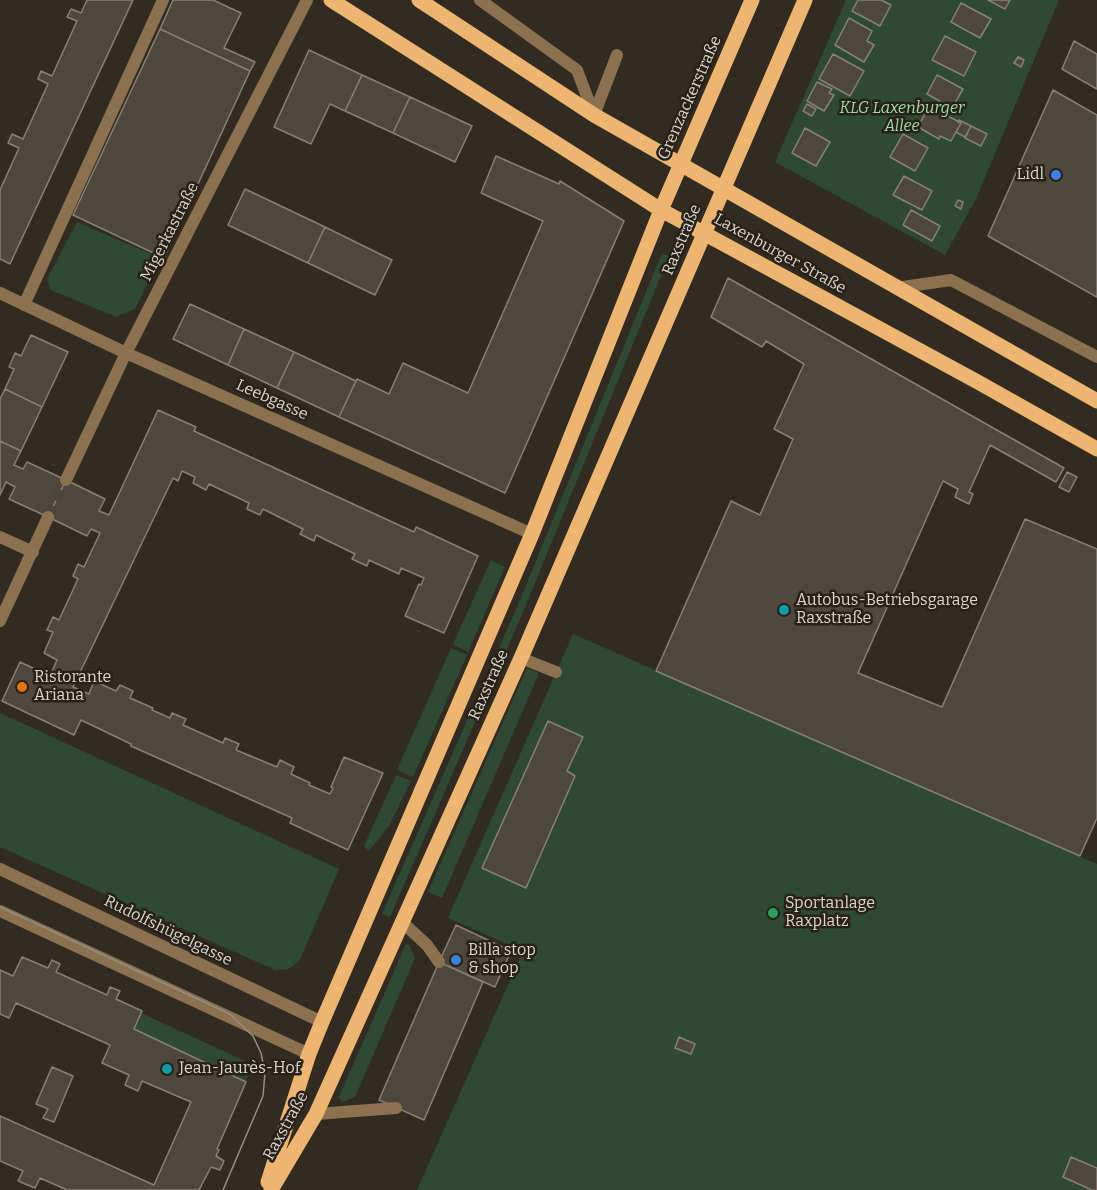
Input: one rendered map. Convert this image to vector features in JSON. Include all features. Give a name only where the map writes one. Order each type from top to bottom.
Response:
[{"type":"main road","name":"Laxenburger Straße","points":[[331,0],[661,210],[1097,449]]},
{"type":"main road","name":"Laxenburger Straße","points":[[419,0],[594,115],[1097,402]]},
{"type":"main road","name":"Grenzackerstraße","points":[[661,210],[752,0]]},
{"type":"main road","points":[[724,188],[805,0]]},
{"type":"main road","name":"Raxstraße","points":[[271,1190],[316,1114],[521,658],[724,188]]},
{"type":"main road","name":"Raxstraße","points":[[266,1190],[309,1054],[532,534],[661,210]]},
{"type":"street","points":[[24,305],[163,0]]},
{"type":"street","name":"Migerkastraße","points":[[66,480],[126,353],[307,0]]},
{"type":"street","points":[[480,0],[577,70],[594,115]]},
{"type":"street","points":[[594,115],[617,55]]},
{"type":"street","points":[[896,288],[951,280],[1097,357]]},
{"type":"street","name":"Leebgasse","points":[[0,293],[126,353],[532,534]]},
{"type":"street","points":[[0,621],[48,517]]},
{"type":"street","points":[[0,537],[33,552]]},
{"type":"street","points":[[521,658],[556,672]]},
{"type":"street","name":"Rudolfshügelgasse","points":[[0,869],[322,1022]]},
{"type":"street","points":[[0,911],[309,1054]]},
{"type":"street","points":[[402,922],[427,945],[439,962]]},
{"type":"street","points":[[316,1114],[396,1108]]},
{"type":"green space","name":"KLG Laxenburger Allee","points":[[846,0],[1059,0],[976,199],[945,255],[775,162]]},
{"type":"green space","points":[[77,222],[160,258],[135,309],[116,317],[51,290],[47,279]]},
{"type":"green space","points":[[662,253],[669,256],[523,612],[390,917],[382,914],[520,600]]},
{"type":"green space","points":[[491,560],[505,567],[468,652],[453,644]]},
{"type":"green space","name":"Sportanlage Raxplatz","points":[[573,634],[1097,864],[1097,1190],[417,1190],[523,951],[448,918]]},
{"type":"green space","points":[[451,648],[467,655],[413,777],[397,770]]},
{"type":"green space","points":[[527,668],[539,673],[442,898],[428,892]]},
{"type":"green space","points":[[0,713],[339,869],[299,962],[288,969],[275,970],[0,847]]},
{"type":"green space","points":[[396,775],[411,781],[389,826],[369,851],[364,846]]},
{"type":"green space","points":[[406,944],[409,945],[415,958],[355,1097],[342,1102],[339,1097]]},
{"type":"green space","points":[[141,1013],[243,1060],[248,1064],[250,1070],[246,1082],[134,1029]]},
{"type":"building","points":[[87,0],[133,0],[10,264],[0,259],[0,190],[19,148],[8,143],[12,134],[23,139],[48,84],[38,79],[41,71],[52,76],[77,21],[67,17],[71,9],[81,13]]},
{"type":"building","points":[[173,0],[213,0],[241,13],[224,48],[255,62],[250,71],[160,29]]},
{"type":"building","points":[[858,0],[881,0],[891,5],[880,26],[852,11]]},
{"type":"building","points":[[988,0],[1010,0],[1005,9]]},
{"type":"building","points":[[961,3],[991,19],[980,38],[951,22]]},
{"type":"building","points":[[849,18],[872,31],[867,41],[874,45],[864,62],[835,45]]},
{"type":"building","points":[[160,29],[250,71],[164,258],[73,215]]},
{"type":"building","points":[[945,36],[976,52],[964,76],[932,60]]},
{"type":"building","points":[[1074,41],[1097,54],[1097,89],[1062,69]]},
{"type":"building","points":[[309,50],[362,75],[345,111],[330,104],[311,144],[274,127]]},
{"type":"building","points":[[833,54],[864,71],[850,96],[819,79]]},
{"type":"building","points":[[1018,57],[1024,60],[1021,67],[1014,63]]},
{"type":"building","points":[[362,75],[410,97],[393,133],[345,111]]},
{"type":"building","points":[[937,75],[963,89],[952,108],[927,94]]},
{"type":"building","points":[[817,82],[832,89],[829,93],[834,95],[824,111],[807,101]]},
{"type":"building","name":"Lidl","points":[[1053,90],[1097,115],[1097,297],[988,236]]},
{"type":"building","points":[[410,97],[472,126],[455,162],[393,133]]},
{"type":"building","points":[[807,104],[816,109],[812,116],[803,111]]},
{"type":"building","points":[[929,106],[961,123],[951,141],[940,136],[939,139],[918,127]]},
{"type":"building","points":[[959,120],[971,126],[965,137],[956,132],[961,123],[958,122]]},
{"type":"building","points":[[971,126],[987,134],[981,146],[965,138]]},
{"type":"building","points":[[805,128],[830,142],[816,166],[792,153]]},
{"type":"building","points":[[903,134],[928,148],[915,171],[890,157]]},
{"type":"building","points":[[496,156],[559,184],[560,181],[624,221],[505,493],[339,417],[357,379],[389,394],[403,363],[468,393],[543,221],[481,193]]},
{"type":"building","points":[[904,176],[932,191],[922,210],[893,195]]},
{"type":"building","points":[[245,189],[325,227],[308,263],[228,225]]},
{"type":"building","points":[[958,200],[963,202],[961,209],[955,206]]},
{"type":"building","points":[[911,210],[940,226],[932,241],[903,225]]},
{"type":"building","points":[[325,227],[392,260],[375,295],[308,263]]},
{"type":"building","name":"Autobus-Betriebsgarage Raxstraße","points":[[728,278],[1064,468],[1056,482],[990,445],[969,492],[973,494],[969,504],[955,497],[958,489],[943,481],[858,673],[942,707],[1025,519],[1097,549],[1097,818],[1080,856],[656,671],[731,501],[760,515],[793,439],[774,429],[804,364],[766,341],[762,347],[711,317]]},
{"type":"building","points":[[190,304],[244,329],[228,365],[173,339]]},
{"type":"building","points":[[244,329],[294,352],[277,388],[228,365]]},
{"type":"building","points":[[31,335],[68,352],[42,407],[5,389],[14,369],[9,367],[15,353],[21,356]]},
{"type":"building","points":[[294,352],[356,381],[339,417],[277,388]]},
{"type":"building","points":[[5,389],[42,407],[21,451],[0,441],[0,399]]},
{"type":"building","points":[[158,410],[196,427],[194,431],[414,532],[416,527],[478,556],[444,633],[405,616],[424,578],[401,568],[399,574],[369,560],[367,566],[352,559],[355,554],[316,535],[314,541],[300,534],[303,529],[263,509],[260,515],[247,509],[249,503],[209,484],[206,490],[193,483],[195,477],[182,471],[178,481],[173,478],[73,687],[89,694],[94,681],[116,691],[120,685],[133,691],[130,698],[153,708],[152,710],[170,718],[172,713],[186,719],[183,725],[223,743],[225,738],[239,744],[236,750],[277,767],[280,760],[294,767],[291,774],[330,794],[344,757],[383,773],[348,850],[290,823],[292,818],[131,746],[81,720],[74,735],[2,701],[20,662],[50,676],[57,660],[44,653],[53,632],[47,630],[53,617],[59,620],[78,579],[73,576],[78,564],[84,567],[100,533],[91,529],[87,536],[48,517],[66,480],[105,499],[99,511],[109,515]]},
{"type":"building","points":[[0,441],[21,451],[14,465],[23,469],[27,462],[66,480],[48,517],[9,499],[15,487],[6,482],[0,495]]},
{"type":"building","points":[[1067,472],[1077,477],[1069,492],[1059,487]]},
{"type":"building","points":[[548,721],[583,737],[567,771],[575,776],[526,888],[482,868]]},
{"type":"building","points":[[456,925],[511,951],[495,987],[439,962]]},
{"type":"building","name":"Jean-Jaurès-Hof","points":[[22,957],[48,968],[52,960],[60,964],[56,972],[107,995],[110,987],[120,991],[116,999],[142,1011],[134,1029],[246,1082],[217,1149],[219,1150],[216,1156],[224,1161],[220,1170],[211,1167],[199,1190],[67,1190],[40,1178],[35,1188],[18,1181],[23,1171],[0,1161],[0,1116],[154,1185],[191,1102],[142,1081],[138,1091],[125,1085],[129,1075],[102,1063],[110,1045],[16,1003],[9,1018],[0,1014],[0,970],[13,976]]},
{"type":"building","points":[[439,962],[483,982],[424,1120],[379,1100]]},
{"type":"building","points":[[679,1037],[695,1044],[691,1054],[675,1048]]},
{"type":"building","points":[[52,1067],[73,1076],[54,1122],[43,1118],[48,1109],[36,1104]]},
{"type":"building","points":[[1071,1157],[1097,1168],[1097,1190],[1063,1177]]},
{"type":"tunnel","points":[[48,517],[66,480]]},
{"type":"tram line","points":[[0,907],[230,1014],[253,1036],[261,1053],[265,1073],[263,1096],[223,1190]]},
{"type":"place","name":"Lidl","points":[[1056,175]]},
{"type":"place","name":"Autobus-Betriebsgarage Raxstraße","points":[[784,610]]},
{"type":"place","name":"Ristorante Ariana","points":[[22,687]]},
{"type":"place","name":"Sportanlage Raxplatz","points":[[773,913]]},
{"type":"place","name":"Billa stop & shop","points":[[456,960]]},
{"type":"place","name":"Jean-Jaurès-Hof","points":[[167,1069]]}]
